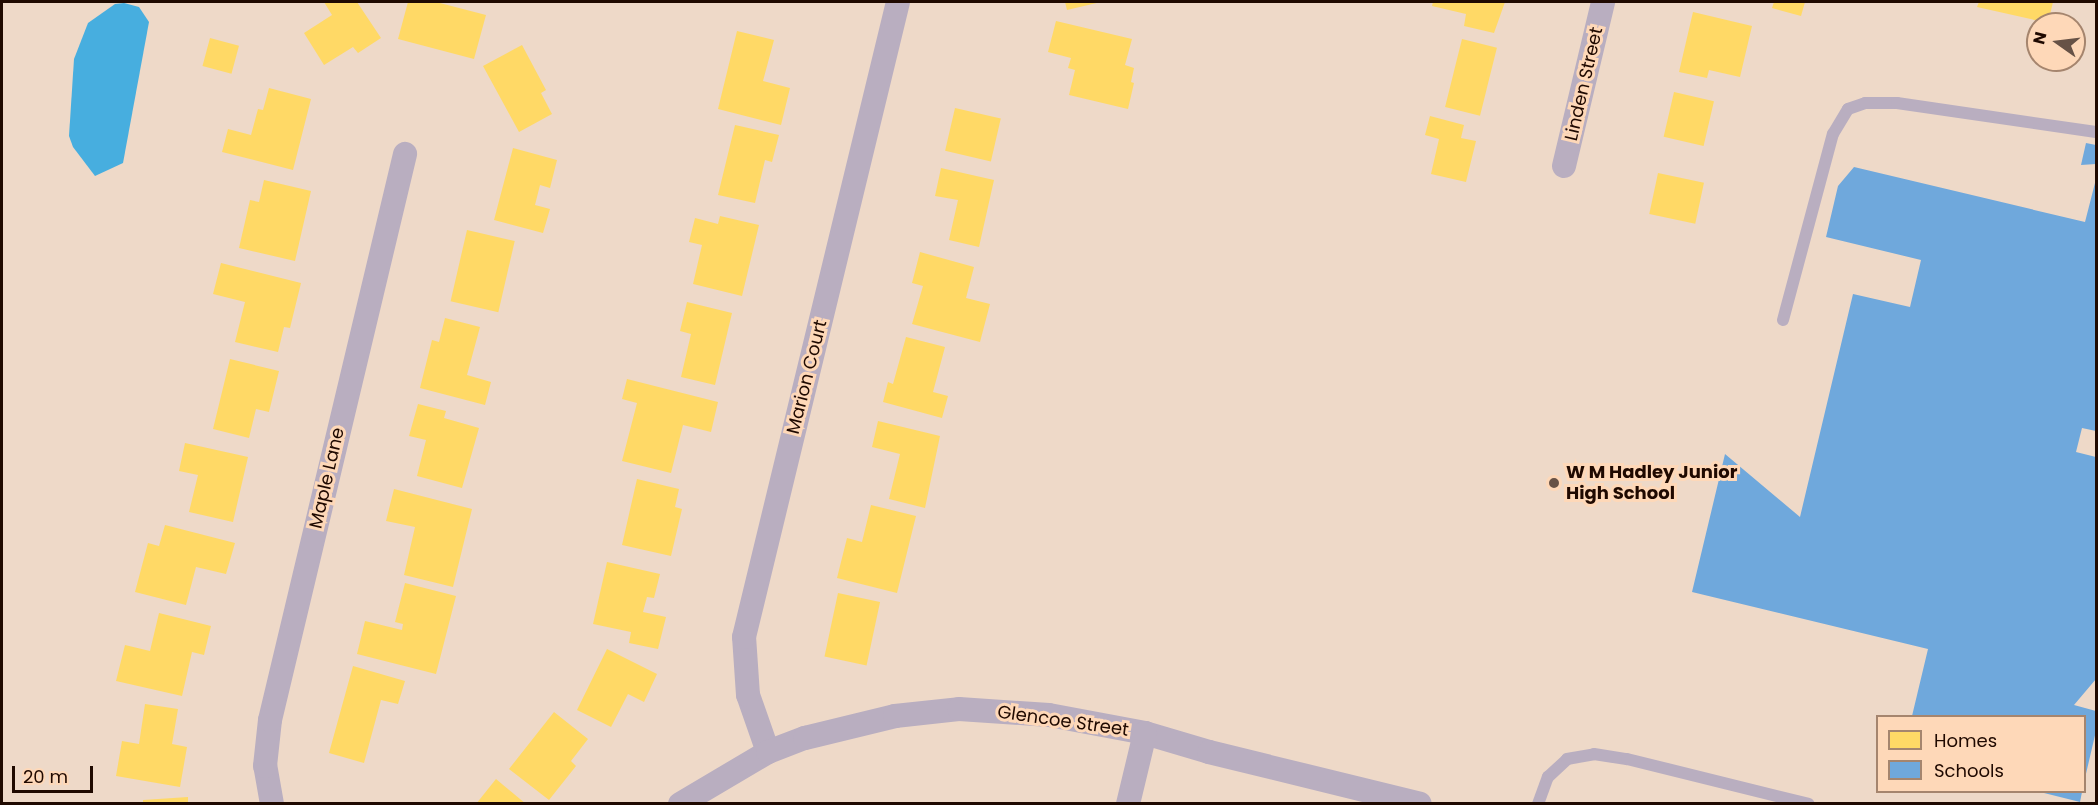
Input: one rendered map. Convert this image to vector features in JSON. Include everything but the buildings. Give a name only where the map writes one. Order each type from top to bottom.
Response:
[{"type":"street","name":"Marion Court","points":[[768,752],[748,695],[744,638],[898,2]]},
{"type":"street","name":"Linden Street","points":[[1564,166],[1603,2]]},
{"type":"street","name":"Maple Lane","points":[[272,804],[265,766],[270,720],[405,154]]},
{"type":"street","name":"Glencoe Street","points":[[680,804],[768,752],[805,738],[857,724],[959,709],[1049,715],[1145,733],[1209,752],[1420,804]]},
{"type":"street","points":[[1128,804],[1145,733]]},
{"type":"lane","points":[[1782,320],[1833,134],[1848,109],[1865,103],[1897,102],[2097,132]]},
{"type":"lane","points":[[1538,804],[1548,777],[1568,759],[1594,754],[1626,759],[1809,804]]},
{"type":"water","points":[[124,3],[139,7],[149,22],[123,163],[95,176],[73,147],[69,136],[74,59],[88,23],[115,4]]},
{"type":"place","name":"W M Hadley Junior High School","points":[[1554,483]]}]
